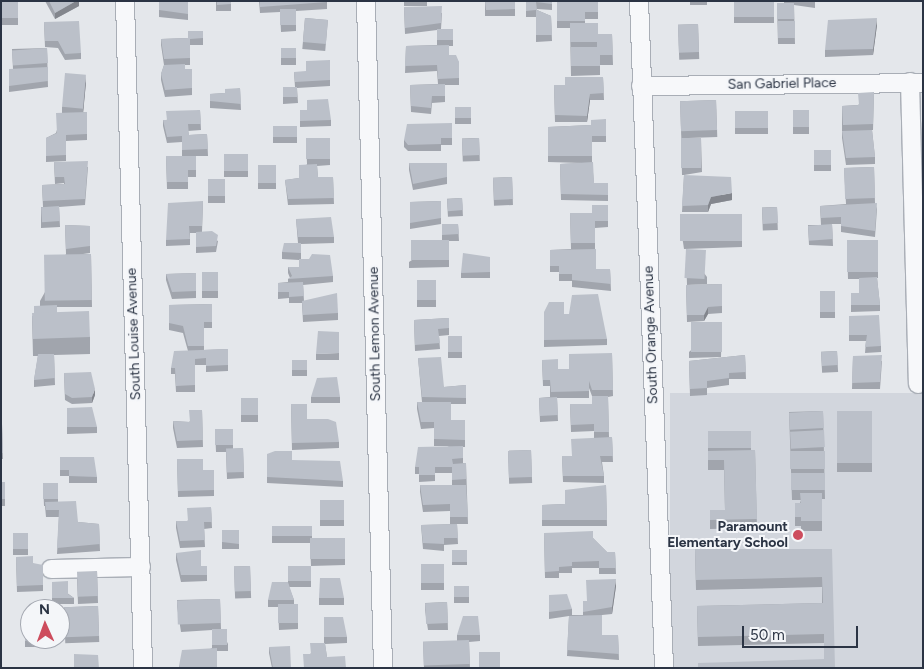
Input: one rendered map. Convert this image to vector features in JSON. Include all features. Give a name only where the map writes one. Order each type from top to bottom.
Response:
[{"type":"street","name":"South Louise Avenue","points":[[124,1],[143,668]]},
{"type":"street","name":"South Lemon Avenue","points":[[366,1],[383,668]]},
{"type":"street","name":"South Orange Avenue","points":[[639,1],[664,668]]},
{"type":"street","points":[[916,82],[918,384]]},
{"type":"street","name":"San Gabriel Place","points":[[641,86],[916,82]]},
{"type":"street","points":[[51,569],[140,567]]},
{"type":"shaded area","name":"Paramount Elementary School","points":[[670,393],[923,393],[923,668],[670,668]]},
{"type":"building","points":[[1,1],[18,1],[18,18],[1,18]]},
{"type":"building","points":[[49,1],[76,1],[55,13]]},
{"type":"building","points":[[159,1],[188,1],[188,14],[159,10]]},
{"type":"building","points":[[217,1],[231,1],[231,4],[217,5]]},
{"type":"building","points":[[260,1],[327,1],[327,2],[260,7]]},
{"type":"building","points":[[485,1],[515,1],[515,9],[486,10]]},
{"type":"building","points":[[526,1],[552,1],[552,4],[536,2],[537,10],[551,16],[552,35],[536,35],[536,10],[526,11]]},
{"type":"building","points":[[734,1],[774,1],[774,17],[734,17]]},
{"type":"building","points":[[557,2],[598,2],[598,12],[585,12],[585,21],[557,21]]},
{"type":"building","points":[[777,3],[794,3],[794,19],[777,19]]},
{"type":"building","points":[[442,6],[441,23],[405,28],[404,7]]},
{"type":"building","points":[[280,9],[296,9],[296,25],[280,25]]},
{"type":"building","points":[[305,18],[328,20],[326,44],[303,42]]},
{"type":"building","points":[[877,18],[873,49],[825,50],[828,20]]},
{"type":"building","points":[[79,21],[81,53],[65,54],[58,41],[45,41],[44,22]]},
{"type":"building","points":[[778,21],[795,21],[795,38],[778,38]]},
{"type":"building","points":[[570,23],[598,23],[598,34],[612,34],[613,55],[600,55],[600,66],[571,66],[571,47],[597,47],[597,42],[570,42]]},
{"type":"building","points":[[698,24],[699,52],[679,53],[678,25]]},
{"type":"building","points":[[437,29],[453,29],[453,40],[437,40]]},
{"type":"building","points":[[188,31],[203,31],[203,38],[190,39],[190,58],[164,59],[161,39],[188,38]]},
{"type":"building","points":[[449,45],[449,55],[456,55],[459,62],[459,78],[438,79],[437,65],[405,66],[406,46]]},
{"type":"building","points":[[47,48],[48,63],[13,65],[12,50]]},
{"type":"building","points":[[281,48],[296,48],[296,58],[281,58]]},
{"type":"building","points":[[330,60],[330,80],[295,82],[294,72],[306,71],[306,61]]},
{"type":"building","points":[[185,64],[185,69],[192,69],[192,88],[165,90],[161,74],[164,65]]},
{"type":"building","points":[[48,67],[48,81],[9,86],[9,69]]},
{"type":"building","points":[[65,73],[86,75],[83,109],[62,107]]},
{"type":"building","points":[[565,77],[603,77],[604,93],[590,94],[587,116],[555,115],[554,85],[565,85]]},
{"type":"building","points":[[445,84],[445,96],[432,96],[431,108],[411,106],[410,85]]},
{"type":"building","points":[[283,87],[297,87],[297,97],[283,97]]},
{"type":"building","points":[[240,88],[241,104],[210,101],[210,94],[225,93],[225,89]]},
{"type":"building","points":[[874,92],[873,124],[843,125],[842,106],[859,105],[858,93]]},
{"type":"building","points":[[328,99],[331,120],[300,121],[300,110],[307,110],[307,100]]},
{"type":"building","points":[[716,100],[717,130],[681,131],[680,101]]},
{"type":"building","points":[[455,107],[471,107],[471,118],[455,118]]},
{"type":"building","points":[[200,110],[201,124],[188,124],[189,135],[207,134],[208,149],[182,150],[182,136],[167,137],[163,120],[167,120],[166,111]]},
{"type":"building","points":[[793,110],[809,110],[809,127],[793,127]]},
{"type":"building","points":[[735,111],[768,111],[768,128],[735,128]]},
{"type":"building","points":[[87,112],[87,134],[66,135],[66,155],[46,156],[46,138],[57,133],[56,113]]},
{"type":"building","points":[[606,119],[606,136],[592,136],[592,156],[548,156],[548,127],[591,125],[591,120]]},
{"type":"building","points":[[452,123],[452,138],[441,138],[441,144],[408,145],[404,140],[407,124]]},
{"type":"building","points":[[273,126],[297,126],[297,137],[273,137]]},
{"type":"building","points":[[872,130],[875,157],[846,158],[842,131]]},
{"type":"building","points":[[306,138],[330,138],[330,159],[306,159]]},
{"type":"building","points":[[479,138],[480,155],[463,156],[462,139]]},
{"type":"building","points":[[681,138],[701,138],[701,168],[681,168]]},
{"type":"building","points":[[814,150],[831,150],[831,165],[814,165]]},
{"type":"building","points":[[224,154],[248,154],[248,171],[224,171]]},
{"type":"building","points":[[166,156],[196,156],[196,170],[188,170],[188,182],[167,182]]},
{"type":"building","points":[[88,161],[85,199],[43,201],[42,185],[65,184],[64,177],[55,177],[54,162]]},
{"type":"building","points":[[593,162],[594,183],[608,183],[608,195],[561,194],[560,164]]},
{"type":"building","points":[[409,163],[447,163],[447,177],[413,184]]},
{"type":"building","points":[[317,164],[318,177],[333,177],[334,198],[288,199],[285,180],[299,178],[299,165]]},
{"type":"building","points":[[258,165],[276,165],[276,183],[258,183]]},
{"type":"building","points":[[874,167],[875,198],[845,199],[844,168]]},
{"type":"building","points":[[684,175],[731,177],[732,193],[711,197],[708,205],[682,206]]},
{"type":"building","points":[[512,177],[513,199],[494,200],[493,178]]},
{"type":"building","points":[[208,179],[225,179],[225,196],[208,196]]},
{"type":"building","points":[[462,198],[463,210],[448,211],[447,199]]},
{"type":"building","points":[[203,201],[202,226],[189,226],[190,239],[166,240],[168,203]]},
{"type":"building","points":[[441,201],[441,218],[410,223],[410,202]]},
{"type":"building","points":[[877,203],[875,231],[841,226],[841,217],[821,218],[820,206]]},
{"type":"building","points":[[592,205],[608,205],[608,221],[595,221],[595,243],[571,243],[570,213],[592,213]]},
{"type":"building","points":[[59,206],[60,221],[42,222],[41,207]]},
{"type":"building","points":[[777,207],[778,223],[763,224],[762,208]]},
{"type":"building","points":[[680,214],[742,214],[742,241],[680,241]]},
{"type":"building","points":[[331,217],[334,237],[298,237],[296,219]]},
{"type":"building","points":[[442,224],[458,224],[459,234],[442,235]]},
{"type":"building","points":[[832,224],[833,239],[809,241],[808,226]]},
{"type":"building","points":[[65,225],[90,226],[90,246],[66,249]]},
{"type":"building","points":[[212,231],[218,235],[216,246],[196,247],[196,232]]},
{"type":"building","points":[[411,240],[449,240],[449,260],[411,260]]},
{"type":"building","points":[[847,240],[878,240],[878,272],[847,272]]},
{"type":"building","points":[[284,243],[301,243],[301,253],[282,252]]},
{"type":"building","points":[[596,249],[596,269],[610,269],[611,284],[572,280],[572,274],[559,274],[559,266],[550,266],[550,250]]},
{"type":"building","points":[[686,249],[706,250],[704,279],[684,278]]},
{"type":"building","points":[[463,253],[490,257],[490,272],[461,273]]},
{"type":"building","points":[[91,254],[92,300],[45,301],[44,255]]},
{"type":"building","points":[[312,254],[330,255],[333,276],[288,279],[292,276],[288,267],[299,267],[299,259],[309,259]]},
{"type":"building","points":[[202,272],[218,272],[218,291],[202,291]]},
{"type":"building","points":[[196,273],[196,291],[172,292],[166,274]]},
{"type":"building","points":[[877,277],[880,305],[851,305],[851,293],[859,293],[859,278]]},
{"type":"building","points":[[417,280],[436,280],[436,300],[417,300]]},
{"type":"building","points":[[303,282],[304,296],[289,297],[289,292],[278,292],[278,283]]},
{"type":"building","points":[[722,284],[722,306],[708,307],[704,315],[687,315],[686,285]]},
{"type":"building","points":[[820,291],[835,291],[835,312],[820,312]]},
{"type":"building","points":[[337,293],[338,313],[303,315],[302,301]]},
{"type":"building","points":[[598,294],[607,339],[544,340],[544,312],[549,302],[564,302],[564,314],[569,314],[572,295]]},
{"type":"building","points":[[212,304],[212,322],[204,322],[204,346],[188,346],[183,326],[169,323],[169,305]]},
{"type":"building","points":[[57,305],[57,313],[34,316],[34,306]]},
{"type":"building","points":[[89,311],[90,337],[33,339],[32,313]]},
{"type":"building","points":[[879,315],[881,346],[865,347],[867,335],[849,335],[849,316]]},
{"type":"building","points":[[449,318],[449,328],[438,329],[440,343],[415,345],[414,320]]},
{"type":"building","points":[[691,322],[722,322],[722,352],[691,352]]},
{"type":"building","points":[[318,331],[339,332],[339,353],[316,354]]},
{"type":"building","points":[[448,336],[462,336],[462,352],[448,352]]},
{"type":"building","points":[[228,349],[228,365],[206,366],[206,358],[195,359],[195,385],[176,386],[175,368],[171,368],[174,351]]},
{"type":"building","points":[[837,351],[838,365],[822,366],[821,352]]},
{"type":"building","points":[[612,353],[613,390],[592,390],[589,381],[589,391],[551,392],[550,380],[543,380],[542,360],[558,359],[558,369],[569,369],[569,354]]},
{"type":"building","points":[[38,354],[54,354],[55,378],[34,380]]},
{"type":"building","points":[[745,355],[746,372],[729,373],[729,378],[707,381],[707,388],[690,389],[689,361]]},
{"type":"building","points":[[882,355],[880,382],[852,383],[853,356]]},
{"type":"building","points":[[441,357],[444,387],[466,385],[466,398],[422,397],[418,358]]},
{"type":"building","points":[[292,360],[307,360],[307,370],[292,370]]},
{"type":"building","points":[[91,372],[95,389],[92,397],[72,398],[65,394],[64,373]]},
{"type":"building","points":[[337,377],[340,397],[311,397],[317,378]]},
{"type":"building","points":[[592,396],[608,396],[609,432],[594,432],[594,424],[571,425],[570,404],[592,404]]},
{"type":"building","points":[[557,397],[558,415],[540,416],[539,398]]},
{"type":"building","points":[[241,398],[258,398],[258,415],[241,415]]},
{"type":"building","points":[[417,402],[451,402],[451,420],[465,420],[465,440],[434,439],[434,422],[421,422]]},
{"type":"building","points":[[291,404],[307,404],[307,419],[328,419],[336,422],[339,442],[292,443]]},
{"type":"building","points":[[92,407],[97,427],[67,427],[67,408]]},
{"type":"building","points":[[189,410],[202,410],[203,440],[177,441],[173,421],[190,422]]},
{"type":"building","points":[[823,411],[824,428],[790,430],[789,413]]},
{"type":"building","points":[[837,411],[872,411],[872,463],[837,463]]},
{"type":"building","points":[[2,424],[3,453],[1,453]]},
{"type":"building","points":[[215,429],[233,429],[233,445],[215,445]]},
{"type":"building","points":[[824,430],[825,447],[791,449],[790,432]]},
{"type":"building","points":[[708,431],[751,431],[751,448],[708,448]]},
{"type":"building","points":[[612,437],[613,456],[600,456],[604,476],[563,476],[562,456],[572,456],[571,439]]},
{"type":"building","points":[[463,446],[463,458],[452,459],[453,464],[466,463],[466,479],[452,480],[452,467],[435,467],[435,475],[419,475],[419,467],[415,467],[418,447]]},
{"type":"building","points":[[243,448],[244,472],[227,473],[226,449]]},
{"type":"building","points":[[531,450],[532,477],[509,478],[508,451]]},
{"type":"building","points":[[755,450],[757,519],[710,520],[710,510],[725,510],[724,460],[708,460],[708,451]]},
{"type":"building","points":[[275,451],[292,451],[292,460],[340,461],[343,481],[267,477],[267,454]]},
{"type":"building","points":[[790,451],[825,451],[825,469],[790,469]]},
{"type":"building","points":[[60,457],[94,457],[97,477],[69,476],[69,470],[60,470]]},
{"type":"building","points":[[177,459],[203,459],[203,470],[214,470],[214,490],[178,491]]},
{"type":"building","points":[[791,473],[825,473],[825,490],[791,490]]},
{"type":"building","points":[[1,482],[5,482],[5,499],[1,499]]},
{"type":"building","points":[[43,483],[58,483],[58,499],[43,499]]},
{"type":"building","points":[[420,485],[466,485],[468,517],[450,517],[450,504],[423,505]]},
{"type":"building","points":[[606,485],[607,520],[542,520],[542,505],[565,504],[565,490]]},
{"type":"building","points":[[800,493],[822,493],[822,521],[801,521],[801,517],[795,517],[795,503],[801,503]]},
{"type":"building","points":[[320,500],[344,500],[344,520],[320,520]]},
{"type":"building","points":[[76,501],[78,522],[99,524],[100,544],[57,548],[59,510],[46,510],[45,502]]},
{"type":"building","points":[[211,507],[212,522],[204,522],[205,540],[180,541],[176,521],[188,521],[187,508]]},
{"type":"building","points":[[457,524],[458,538],[444,538],[444,544],[423,543],[421,525]]},
{"type":"building","points":[[272,526],[312,526],[312,536],[272,536]]},
{"type":"building","points":[[222,530],[239,530],[239,544],[222,542]]},
{"type":"building","points":[[593,531],[593,538],[607,552],[615,552],[616,568],[599,568],[599,561],[572,562],[572,566],[559,567],[559,571],[545,572],[544,533]]},
{"type":"building","points":[[13,533],[28,533],[28,549],[13,549]]},
{"type":"building","points":[[310,538],[345,538],[345,559],[310,559]]},
{"type":"building","points":[[695,549],[832,549],[835,668],[698,668],[698,663],[824,659],[824,634],[698,637],[697,606],[823,603],[822,577],[696,580]]},
{"type":"building","points":[[201,550],[201,566],[207,566],[207,575],[181,575],[176,553]]},
{"type":"building","points":[[452,550],[467,550],[467,562],[452,562]]},
{"type":"building","points":[[33,556],[33,563],[43,565],[43,585],[17,586],[16,557]]},
{"type":"building","points":[[421,564],[444,564],[444,583],[421,583]]},
{"type":"building","points":[[250,566],[251,591],[235,592],[234,567]]},
{"type":"building","points":[[288,566],[311,566],[311,581],[288,581]]},
{"type":"building","points":[[97,571],[98,596],[78,597],[77,572]]},
{"type":"building","points":[[320,578],[340,578],[344,598],[319,598]]},
{"type":"building","points":[[616,579],[612,607],[583,612],[583,601],[587,601],[586,580]]},
{"type":"building","points":[[68,581],[68,594],[74,598],[52,598],[52,582]]},
{"type":"building","points":[[272,582],[288,582],[294,600],[268,600]]},
{"type":"building","points":[[454,586],[469,586],[469,597],[454,597]]},
{"type":"building","points":[[567,594],[572,609],[549,612],[549,595]]},
{"type":"building","points":[[220,599],[221,623],[178,624],[177,601]]},
{"type":"building","points":[[447,602],[448,623],[426,624],[425,603]]},
{"type":"building","points":[[278,604],[298,604],[298,623],[278,623]]},
{"type":"building","points":[[98,606],[99,636],[70,637],[70,607]]},
{"type":"building","points":[[602,615],[602,635],[618,635],[619,654],[567,650],[569,616]]},
{"type":"building","points":[[463,616],[478,616],[480,635],[457,635]]},
{"type":"building","points":[[324,617],[343,617],[347,637],[324,637]]},
{"type":"building","points":[[212,629],[227,629],[227,645],[212,645]]},
{"type":"building","points":[[469,640],[470,664],[424,666],[423,642]]},
{"type":"building","points":[[310,643],[325,643],[327,657],[345,656],[346,668],[304,668],[303,654],[311,654]]},
{"type":"building","points":[[290,646],[291,668],[273,668],[269,647]]},
{"type":"building","points":[[217,648],[217,668],[180,668],[182,650]]},
{"type":"building","points":[[479,652],[500,652],[500,668],[479,668]]},
{"type":"building","points":[[74,654],[98,655],[99,668],[66,668],[74,667]]},
{"type":"place","name":"Paramount Elementary School","points":[[798,535]]}]
